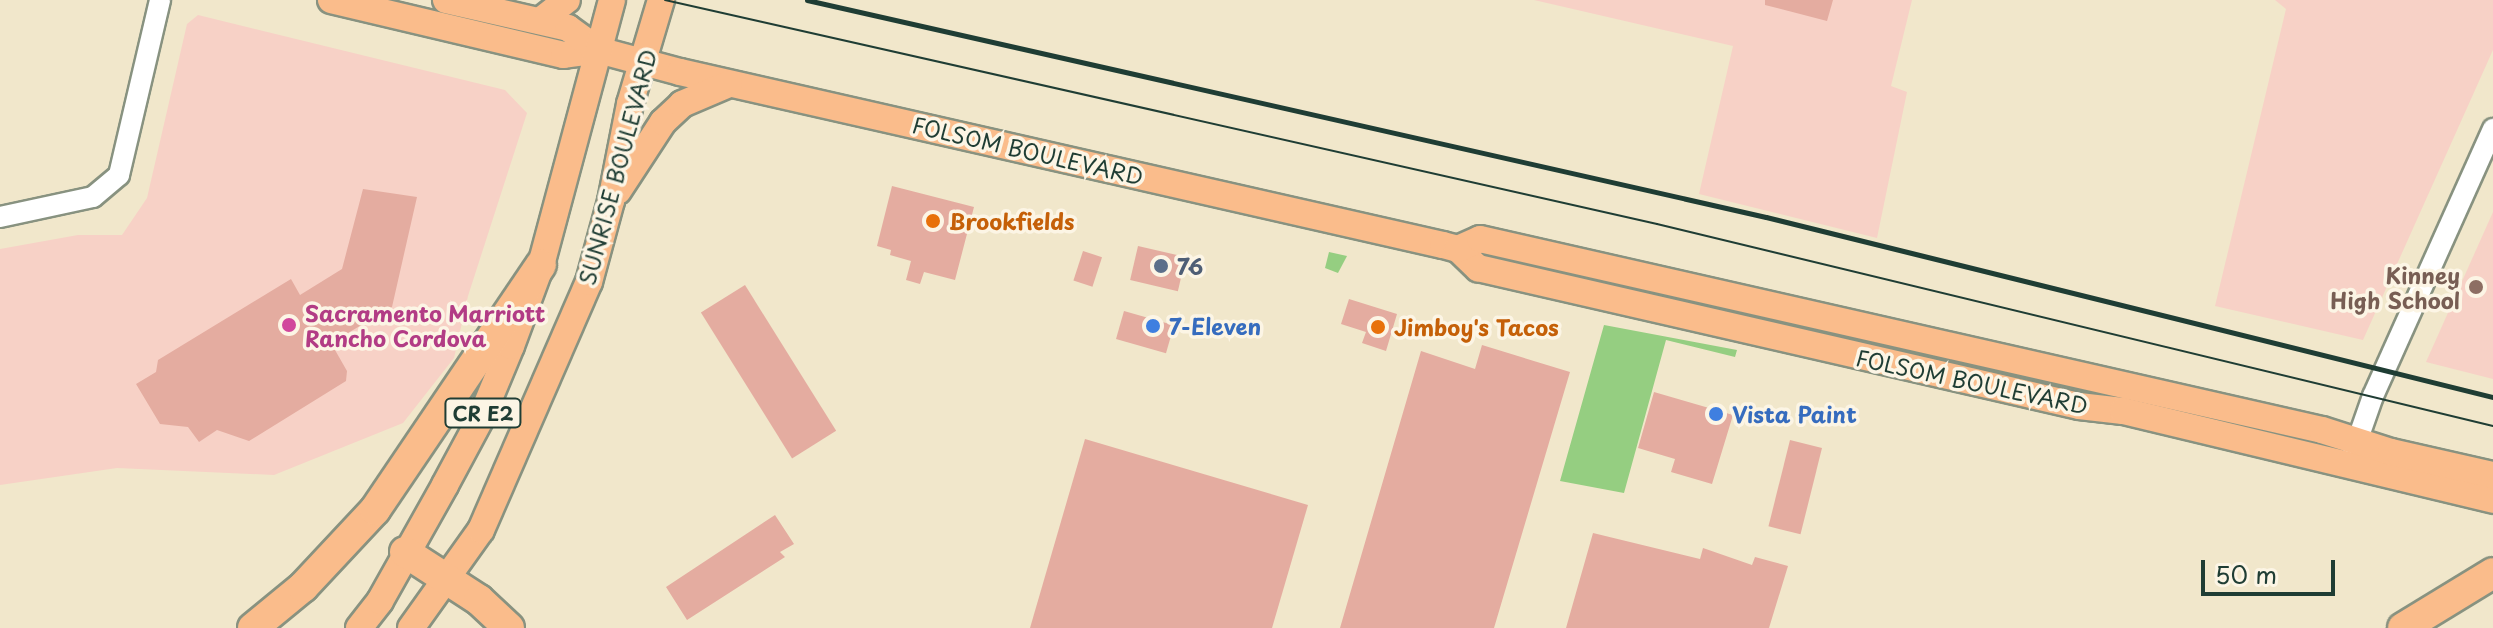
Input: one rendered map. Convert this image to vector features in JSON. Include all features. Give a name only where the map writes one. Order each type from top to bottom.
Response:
[{"type":"highway","points":[[253,628],[303,587],[375,510],[541,265]]},
{"type":"highway","points":[[405,552],[449,578],[509,628]]},
{"type":"highway","points":[[2403,628],[2493,573]]},
{"type":"main road","name":"FOLSOM BOULEVARD","points":[[331,0],[564,55],[598,50]]},
{"type":"main road","name":"FOLSOM BOULEVARD","points":[[446,0],[568,28],[598,50],[729,84],[1458,249],[1478,268],[1760,334],[1775,324],[1801,335],[2079,406],[2493,475]]},
{"type":"main road","points":[[540,21],[567,0]]},
{"type":"main road","name":"CR E2","points":[[359,628],[380,601],[481,418],[541,265],[612,0]]},
{"type":"main road","name":"SUNRISE BOULEVARD","points":[[411,628],[481,530],[498,482],[540,399],[589,282],[611,201],[630,104],[661,0]]},
{"type":"main road","points":[[611,201],[663,122],[682,104],[729,84]]},
{"type":"main road","name":"FOLSOM BOULEVARD","points":[[1458,249],[1480,239],[1875,330],[2353,453],[2493,500]]},
{"type":"main road","points":[[1801,335],[1848,339],[1875,330]]},
{"type":"street","points":[[0,217],[93,197],[119,175],[160,0]]},
{"type":"street","points":[[2353,453],[2373,396],[2493,129]]},
{"type":"shaded area","points":[[1534,0],[1912,0],[1891,86],[1907,92],[1877,238],[1699,194],[1733,46]]},
{"type":"shaded area","points":[[2275,0],[2493,0],[2493,50],[2363,340],[2215,306],[2286,9]]},
{"type":"shaded area","points":[[198,15],[505,90],[527,113],[468,296],[454,358],[403,423],[274,475],[117,468],[0,485],[0,249],[78,235],[122,235],[147,198],[187,24]]},
{"type":"shaded area","name":"Kinney High School","points":[[2493,212],[2493,379],[2426,362]]},
{"type":"green space","points":[[1329,252],[1347,256],[1338,273],[1325,268]]},
{"type":"green space","points":[[1604,325],[1737,350],[1735,357],[1666,340],[1624,493],[1560,481]]},
{"type":"building","points":[[1765,0],[1833,0],[1827,21],[1765,5]]},
{"type":"building","points":[[892,186],[974,207],[955,280],[924,272],[920,284],[906,280],[911,261],[890,255],[891,250],[877,246]]},
{"type":"building","name":"Sacramento Marriott Rancho Cordova","points":[[363,189],[417,197],[392,307],[331,343],[347,371],[346,381],[249,441],[217,430],[199,442],[188,427],[160,424],[136,384],[156,372],[158,360],[291,279],[300,295],[342,269]]},
{"type":"building","points":[[1138,246],[1186,257],[1178,291],[1130,280]]},
{"type":"building","points":[[1083,251],[1102,257],[1092,287],[1073,280]]},
{"type":"building","points":[[745,285],[836,431],[792,458],[701,313]]},
{"type":"building","points":[[1349,299],[1397,314],[1386,351],[1362,343],[1366,332],[1341,324]]},
{"type":"building","points":[[1124,311],[1174,325],[1166,353],[1116,339]]},
{"type":"building","points":[[1482,345],[1570,372],[1494,628],[1340,628],[1421,351],[1475,369]]},
{"type":"building","points":[[1654,392],[1733,415],[1712,484],[1671,472],[1675,459],[1638,448]]},
{"type":"building","points":[[1085,439],[1308,505],[1272,628],[1030,628]]},
{"type":"building","points":[[1790,440],[1822,448],[1800,534],[1768,526]]},
{"type":"building","points":[[775,515],[794,544],[780,552],[785,557],[687,620],[666,587]]},
{"type":"building","points":[[1593,533],[1700,559],[1703,548],[1752,565],[1755,557],[1788,566],[1769,628],[1566,628]]},
{"type":"tram line","points":[[665,0],[1657,224],[2493,426]]},
{"type":"railway","points":[[807,0],[1766,217],[2493,397]]},
{"type":"place","name":"Brookfields","points":[[933,221]]},
{"type":"place","name":"76","points":[[1161,266]]},
{"type":"place","name":"Kinney High School","points":[[2476,287]]},
{"type":"place","name":"Sacramento Marriott Rancho Cordova","points":[[289,325]]},
{"type":"place","name":"7-Eleven","points":[[1153,326]]},
{"type":"place","name":"Jimboy's Tacos","points":[[1378,327]]},
{"type":"place","name":"Vista Paint","points":[[1716,414]]}]
